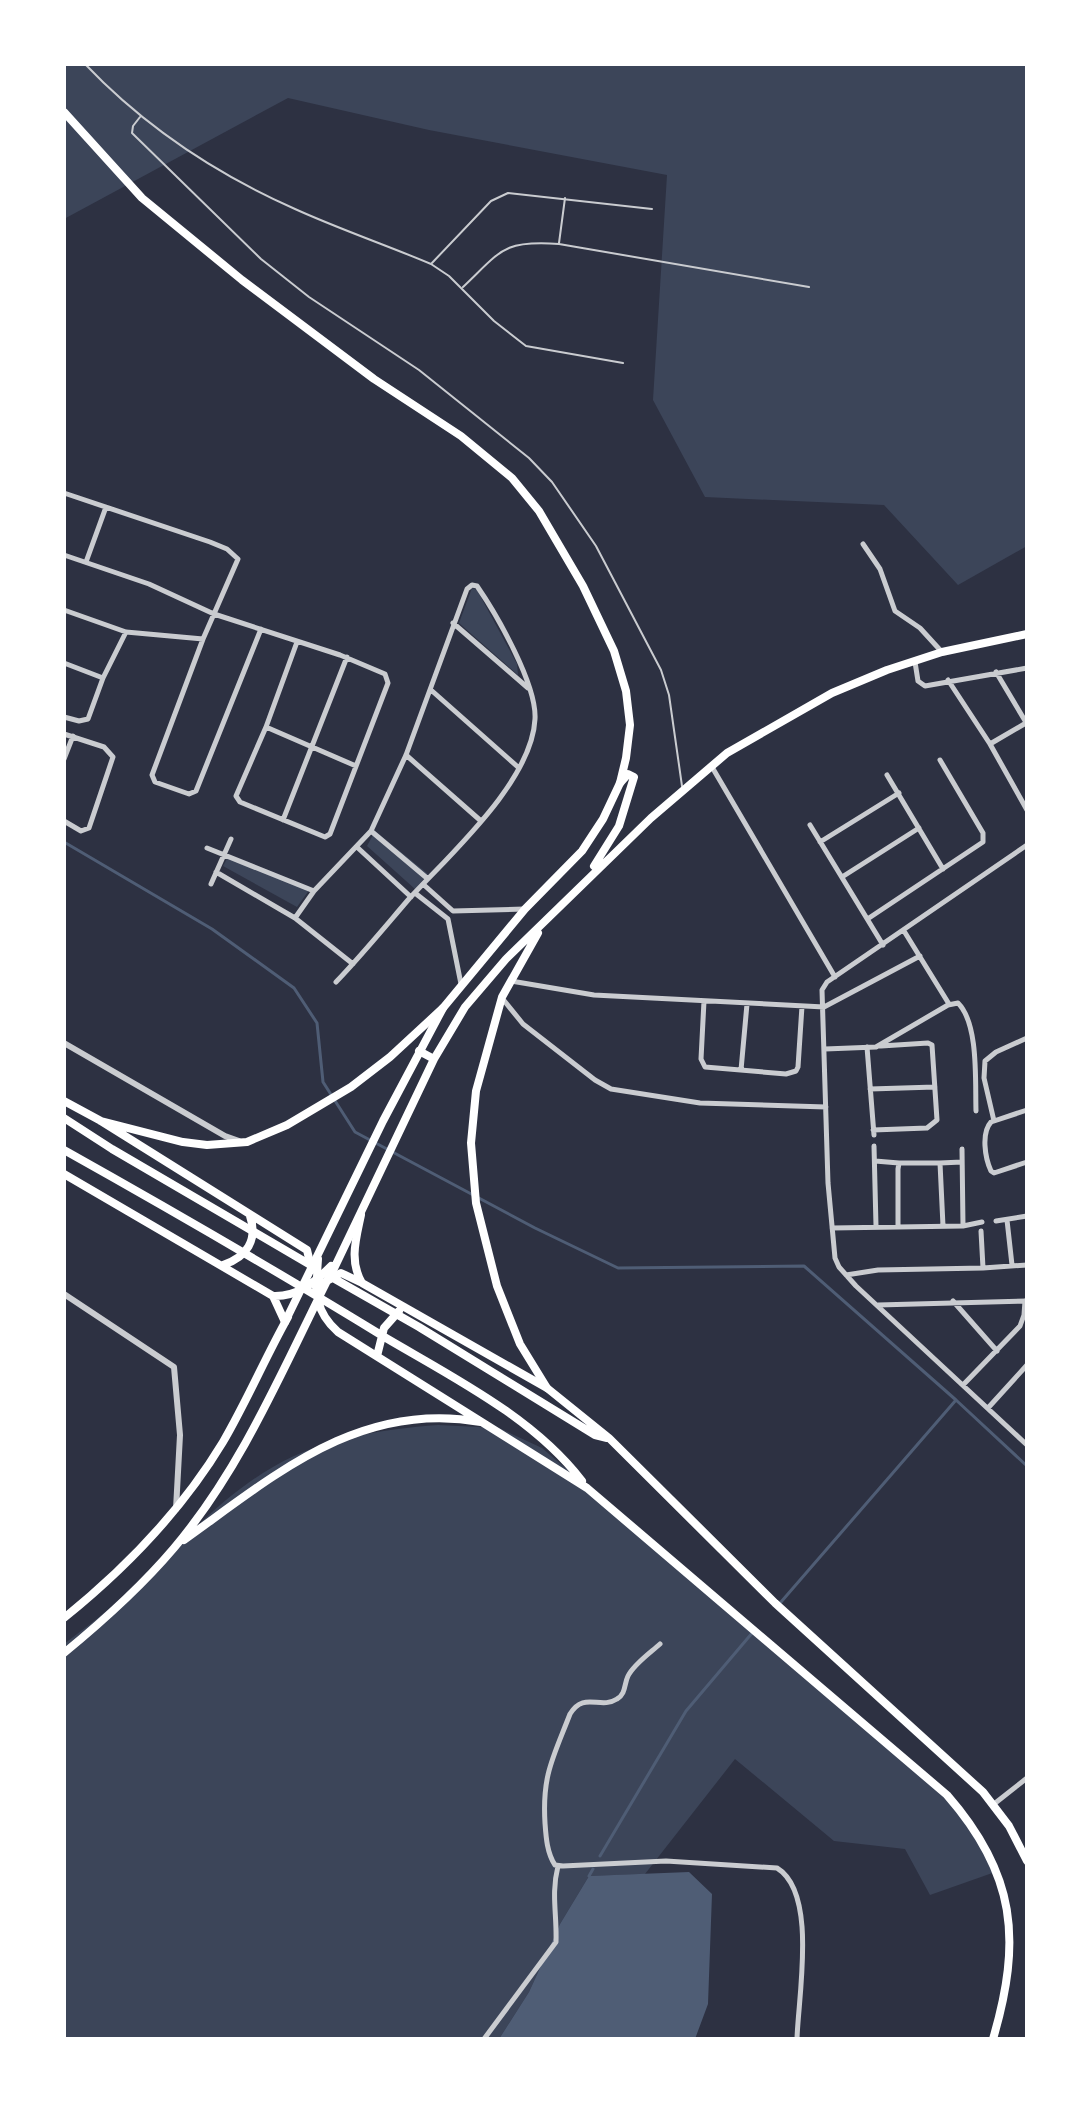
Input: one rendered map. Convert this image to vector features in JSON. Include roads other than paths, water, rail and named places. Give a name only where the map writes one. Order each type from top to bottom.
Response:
[{"type":"main road","points":[[64,112],[142,198],[321,341],[461,436],[512,478],[558,540],[614,651],[623,677],[630,725],[620,783],[603,819],[582,851],[525,909],[443,1008],[383,1121],[318,1257],[311,1315]]},
{"type":"main road","points":[[64,1653],[127,1599],[176,1546],[237,1458],[362,1214],[434,1059],[477,991],[582,883],[711,764],[820,699],[868,677],[942,652],[1027,634]]},
{"type":"main road","points":[[582,883],[619,826],[634,777],[628,774],[620,783]]},
{"type":"main road","points":[[547,1388],[520,1344],[508,1317],[476,1203],[471,1122],[476,1091],[502,997],[528,947],[549,916]]},
{"type":"main road","points":[[101,1121],[183,1142],[207,1145],[247,1142],[287,1125],[376,1069],[443,1008]]},
{"type":"main road","points":[[419,1051],[434,1059]]},
{"type":"main road","points":[[64,1101],[307,1250],[317,1301],[326,1321],[587,1488],[947,1795],[968,1819],[999,1872],[1009,1922],[1010,1960],[993,2039]]},
{"type":"main road","points":[[64,1118],[229,1218],[419,1327],[595,1435],[609,1438]]},
{"type":"main road","points":[[64,1150],[218,1236],[509,1414],[562,1458],[587,1488]]},
{"type":"main road","points":[[64,1174],[273,1296],[287,1296],[336,1274],[345,1274],[547,1388],[609,1438],[775,1603],[994,1804],[1027,1861]]},
{"type":"main road","points":[[362,1214],[354,1254],[357,1275],[362,1283]]},
{"type":"main road","points":[[223,1265],[242,1255],[251,1243],[253,1228],[249,1215]]},
{"type":"main road","points":[[64,1618],[121,1568],[176,1509],[223,1441],[326,1239]]},
{"type":"main road","points":[[285,1322],[294,1307],[343,1250]]},
{"type":"main road","points":[[273,1296],[285,1322]]},
{"type":"main road","points":[[377,1356],[387,1323],[394,1314],[406,1309]]},
{"type":"main road","points":[[176,1546],[276,1474],[312,1452],[350,1435],[388,1424],[423,1419],[455,1418],[485,1423]]},
{"type":"street","points":[[64,493],[210,542],[237,556],[238,562],[203,639],[152,775],[155,782],[189,794],[197,789],[261,629]]},
{"type":"street","points":[[86,562],[106,507]]},
{"type":"street","points":[[863,544],[880,569],[895,611],[920,628],[942,652]]},
{"type":"street","points":[[64,555],[149,584],[214,614],[347,657],[382,672],[388,683],[328,837],[240,802],[236,796],[266,727],[297,642]]},
{"type":"street","points":[[295,918],[314,891],[371,831],[406,755],[467,589],[477,586],[518,660],[530,691],[535,722],[519,768],[481,821],[336,982]]},
{"type":"street","points":[[64,610],[126,632],[203,639]]},
{"type":"street","points":[[453,623],[530,691]]},
{"type":"street","points":[[64,717],[79,721],[88,719],[103,678],[126,632]]},
{"type":"street","points":[[283,821],[347,657]]},
{"type":"street","points":[[915,661],[918,681],[922,686],[1027,668]]},
{"type":"street","points":[[64,663],[103,678]]},
{"type":"street","points":[[990,744],[1027,724],[996,672]]},
{"type":"street","points":[[948,680],[990,744],[1027,810]]},
{"type":"street","points":[[431,690],[519,768]]},
{"type":"street","points":[[266,727],[356,766]]},
{"type":"street","points":[[64,734],[104,747],[113,757],[89,828],[81,831],[64,821]]},
{"type":"street","points":[[64,759],[73,736]]},
{"type":"street","points":[[406,755],[481,821]]},
{"type":"street","points":[[869,918],[981,844],[984,836],[940,760]]},
{"type":"street","points":[[711,764],[835,977]]},
{"type":"street","points":[[887,775],[943,869]]},
{"type":"street","points":[[820,842],[899,793]]},
{"type":"street","points":[[810,825],[883,945]]},
{"type":"street","points":[[842,877],[919,828]]},
{"type":"street","points":[[371,831],[453,911],[525,909]]},
{"type":"street","points":[[211,884],[231,839]]},
{"type":"street","points":[[1027,845],[827,982],[822,990],[835,1258],[846,1275],[1027,1445]]},
{"type":"street","points":[[207,848],[314,891]]},
{"type":"street","points":[[358,848],[413,895],[448,919]]},
{"type":"street","points":[[216,872],[295,918],[353,964]]},
{"type":"street","points":[[453,911],[448,919],[461,985]]},
{"type":"street","points":[[904,931],[949,1004]]},
{"type":"street","points":[[510,981],[567,992],[824,1007],[920,956]]},
{"type":"street","points":[[502,997],[523,1024],[611,1089],[700,1103],[826,1107]]},
{"type":"street","points":[[704,1001],[702,1064],[706,1068],[786,1074],[796,1071],[802,1006]]},
{"type":"street","points":[[876,1047],[949,1004],[955,1002],[962,1006],[973,1040],[976,1111]]},
{"type":"street","points":[[741,1071],[747,1004]]},
{"type":"street","points":[[994,1121],[984,1078],[985,1061],[996,1052],[1027,1038]]},
{"type":"street","points":[[64,1043],[225,1136],[247,1142]]},
{"type":"street","points":[[825,1049],[867,1047],[876,1047],[930,1044],[934,1049],[937,1113],[934,1125],[874,1132],[867,1047]]},
{"type":"street","points":[[870,1089],[935,1087]]},
{"type":"street","points":[[1027,1110],[994,1121],[988,1124],[985,1131],[986,1157],[991,1171],[994,1173],[1027,1162]]},
{"type":"street","points":[[874,1146],[876,1226]]},
{"type":"street","points":[[962,1149],[963,1226]]},
{"type":"street","points":[[875,1161],[962,1162]]},
{"type":"street","points":[[898,1226],[899,1163]]},
{"type":"street","points":[[940,1163],[943,1226]]},
{"type":"street","points":[[996,1221],[1027,1216]]},
{"type":"street","points":[[1007,1220],[1012,1265]]},
{"type":"street","points":[[832,1228],[963,1226],[982,1222]]},
{"type":"street","points":[[981,1231],[983,1268]]},
{"type":"street","points":[[846,1275],[878,1270],[1027,1265]]},
{"type":"street","points":[[64,1294],[174,1367],[180,1435],[176,1509]]},
{"type":"street","points":[[953,1301],[997,1351]]},
{"type":"street","points":[[877,1305],[1026,1301],[1020,1326],[963,1385]]},
{"type":"street","points":[[988,1408],[1025,1370]]},
{"type":"street","points":[[660,1644],[629,1674],[626,1687],[617,1699],[575,1705],[570,1714],[544,1784],[546,1841],[553,1864],[666,1861],[777,1868],[784,1873],[798,1899],[803,1936],[797,2039]]},
{"type":"street","points":[[994,1804],[1027,1778]]},
{"type":"street","points":[[484,2039],[556,1942],[553,1888],[558,1866]]},
{"type":"lane","points":[[85,64],[140,117],[205,162],[299,211],[431,264],[526,346],[623,363]]},
{"type":"lane","points":[[140,117],[132,133],[261,259],[309,297],[419,370],[529,458],[552,482],[596,546],[661,670],[669,695],[683,789]]},
{"type":"lane","points":[[431,264],[498,196],[508,193],[652,209]]},
{"type":"lane","points":[[559,244],[565,198]]},
{"type":"lane","points":[[462,288],[508,247],[528,242],[559,244],[809,287]]},
{"type":"waterway","points":[[64,842],[212,929],[294,988],[317,1023],[323,1082],[355,1132],[535,1228],[618,1268],[804,1266],[1027,1466]]},
{"type":"waterway","points":[[781,1602],[956,1400]]},
{"type":"waterway","points":[[600,1856],[686,1711],[753,1632]]},
{"type":"waterway","points":[[589,1876],[593,1869]]}]
